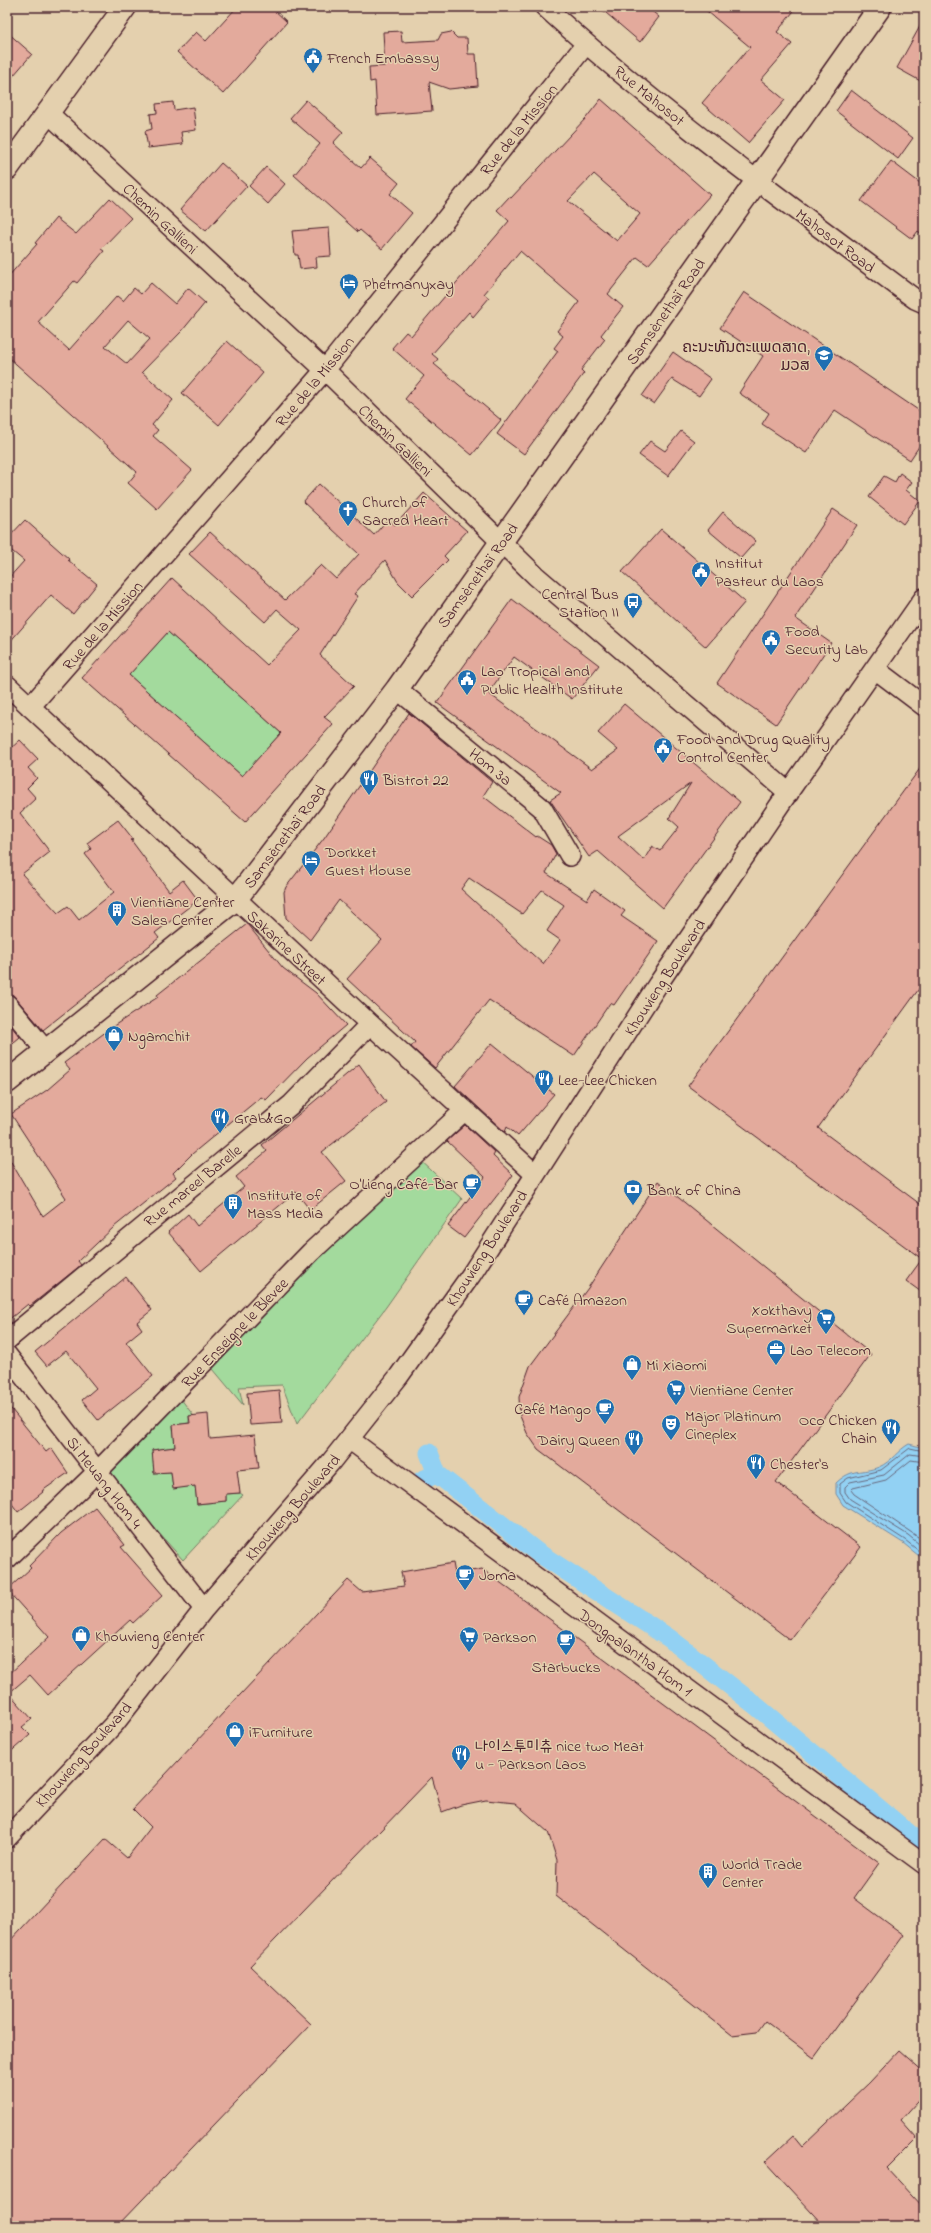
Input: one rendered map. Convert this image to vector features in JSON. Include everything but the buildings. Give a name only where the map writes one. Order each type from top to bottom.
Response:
[{"type":"main road","points":[[7,169],[47,112],[125,7]]},
{"type":"main road","name":"Samsènethaï Road","points":[[7,1082],[236,899],[396,689],[880,7]]},
{"type":"street","name":"Rue Mahosot","points":[[545,7],[586,44],[756,181]]},
{"type":"street","name":"Rue de la Mission","points":[[30,707],[325,370],[586,44]]},
{"type":"street","name":"Chemin Gallieni","points":[[47,112],[325,370],[536,576],[788,793]]},
{"type":"street","name":"Mahosot Road","points":[[756,181],[921,305]]},
{"type":"street","name":"Khouvieng Boulevard","points":[[7,1838],[115,1723],[204,1609],[349,1439],[399,1376],[471,1274],[605,1069],[658,984],[788,793],[924,598]]},
{"type":"street","points":[[875,669],[924,706]]},
{"type":"street","name":"Sakarine Street","points":[[7,685],[370,1024],[535,1174]]},
{"type":"street","name":"Hom 3a","points":[[396,689],[542,808],[570,856]]},
{"type":"street","points":[[7,1004],[46,1051]]},
{"type":"street","name":"Rue mareel Barelle","points":[[7,1340],[292,1104],[370,1024]]},
{"type":"street","name":"Rue Enseigne le Blevee","points":[[7,1559],[97,1472],[311,1252],[465,1110]]},
{"type":"street","name":"Si Meuang Hom 4","points":[[7,1355],[204,1609]]},
{"type":"street","name":"Dongpalantha Hom 1","points":[[349,1439],[924,1864]]},
{"type":"green space","points":[[168,632],[281,733],[242,776],[129,675]]},
{"type":"green space","points":[[418,1158],[462,1199],[386,1307],[297,1424],[282,1385],[239,1387],[243,1405],[213,1369],[311,1262]]},
{"type":"green space","points":[[178,1395],[193,1415],[189,1416],[189,1423],[173,1425],[175,1447],[152,1450],[154,1473],[171,1472],[173,1488],[195,1486],[197,1504],[226,1501],[226,1494],[240,1493],[243,1495],[183,1560],[106,1474]]},
{"type":"water","points":[[909,1444],[924,1448],[924,1560],[903,1543],[843,1505],[836,1494],[836,1483],[842,1478],[852,1473],[873,1469],[883,1465]]},
{"type":"waterway","points":[[429,1453],[437,1474],[537,1552],[669,1638],[755,1705],[924,1846]]},
{"type":"waterway","points":[[422,1480],[437,1474]]},
{"type":"place","name":"French Embassy","points":[[313,74]]},
{"type":"place","name":"Phetmanyxay","points":[[349,300]]},
{"type":"place","name":"ຄະນະທັນຕະແພດສາດ, ມວສ","points":[[824,372]]},
{"type":"place","name":"Church of Sacred Heart","points":[[348,527]]},
{"type":"place","name":"Institut Pasteur du Laos","points":[[701,588]]},
{"type":"place","name":"Central Bus Station II","points":[[633,619]]},
{"type":"place","name":"Food Security Lab","points":[[771,656]]},
{"type":"place","name":"Lao Tropical and Public Health Institute","points":[[467,696]]},
{"type":"place","name":"Food and Drug Quality Control Center","points":[[663,764]]},
{"type":"place","name":"Bistrot 22","points":[[369,796]]},
{"type":"place","name":"Dorkket Guest House","points":[[311,877]]},
{"type":"place","name":"Vientiane Center Sales Center","points":[[117,927]]},
{"type":"place","name":"Ngamchit","points":[[114,1052]]},
{"type":"place","name":"Lee-Lee Chicken","points":[[544,1096]]},
{"type":"place","name":"Grab&Go","points":[[220,1134]]},
{"type":"place","name":"O'Lieng Café-Bar","points":[[472,1200]]},
{"type":"place","name":"Bank of China","points":[[633,1206]]},
{"type":"place","name":"Institute of Mass Media","points":[[233,1220]]},
{"type":"place","name":"Café Amazon","points":[[524,1316]]},
{"type":"place","name":"Xokthavy Supermarket","points":[[826,1335]]},
{"type":"place","name":"Lao Telecom","points":[[776,1366]]},
{"type":"place","name":"Mi Xiaomi","points":[[632,1381]]},
{"type":"place","name":"Vientiane Center","points":[[676,1406]]},
{"type":"place","name":"Café Mango","points":[[605,1425]]},
{"type":"place","name":"Major Platinum Cineplex","points":[[671,1441]]},
{"type":"place","name":"Oco Chicken Chain","points":[[891,1445]]},
{"type":"place","name":"Dairy Queen","points":[[634,1456]]},
{"type":"place","name":"Chester's","points":[[756,1480]]},
{"type":"place","name":"Joma","points":[[465,1591]]},
{"type":"place","name":"Khouvieng Center","points":[[81,1652]]},
{"type":"place","name":"Parkson","points":[[469,1653]]},
{"type":"place","name":"Starbucks","points":[[566,1656]]},
{"type":"place","name":"iFurniture","points":[[235,1748]]},
{"type":"place","name":"나이스투미츄 nice two Meat u - Parkson Laos","points":[[461,1771]]},
{"type":"place","name":"World Trade Center","points":[[708,1889]]}]
